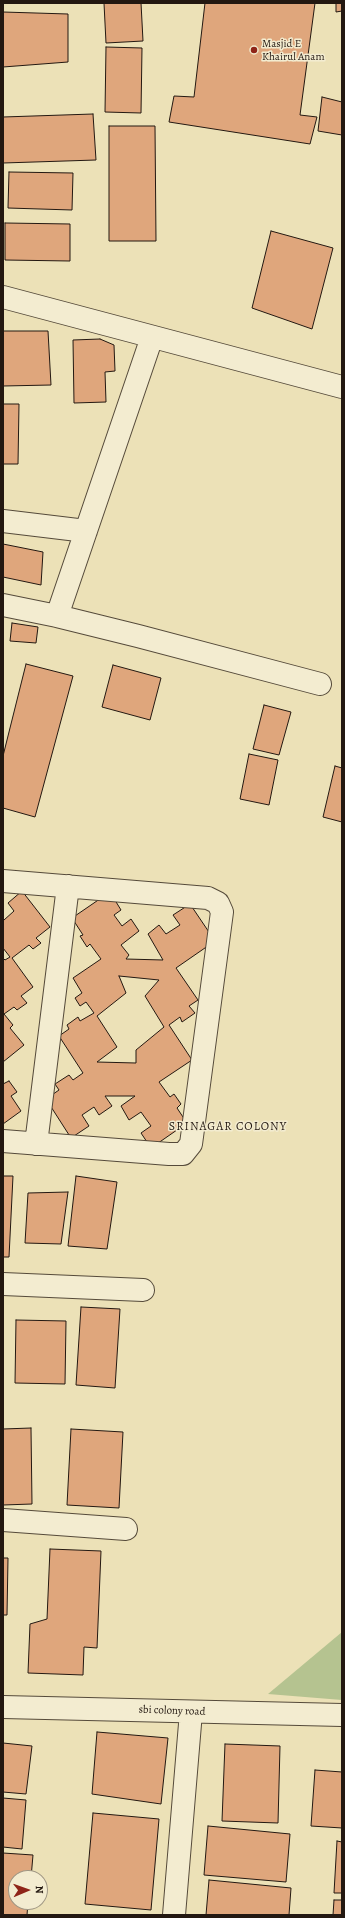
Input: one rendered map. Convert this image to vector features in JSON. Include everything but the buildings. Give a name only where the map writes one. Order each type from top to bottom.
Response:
[{"type":"street","points":[[3,297],[342,387]]},
{"type":"street","points":[[56,616],[152,337]]},
{"type":"street","points":[[3,520],[86,531]]},
{"type":"street","points":[[3,605],[138,636],[320,684]]},
{"type":"street","points":[[3,881],[208,898],[218,903],[222,912],[191,1144],[183,1154],[3,1141]]},
{"type":"street","points":[[36,1144],[68,886]]},
{"type":"street","points":[[3,1284],[144,1290]]},
{"type":"street","points":[[3,1520],[126,1529]]},
{"type":"street","name":"sbi colony road","points":[[3,1707],[342,1715]]},
{"type":"street","points":[[174,1915],[191,1712]]},
{"type":"green space","points":[[342,1632],[342,1700],[268,1694]]},
{"type":"place","name":"Masjid E Khairul Anam","points":[[254,50]]},
{"type":"district","name":"SRINAGAR COLONY","points":[[228,1127]]}]
